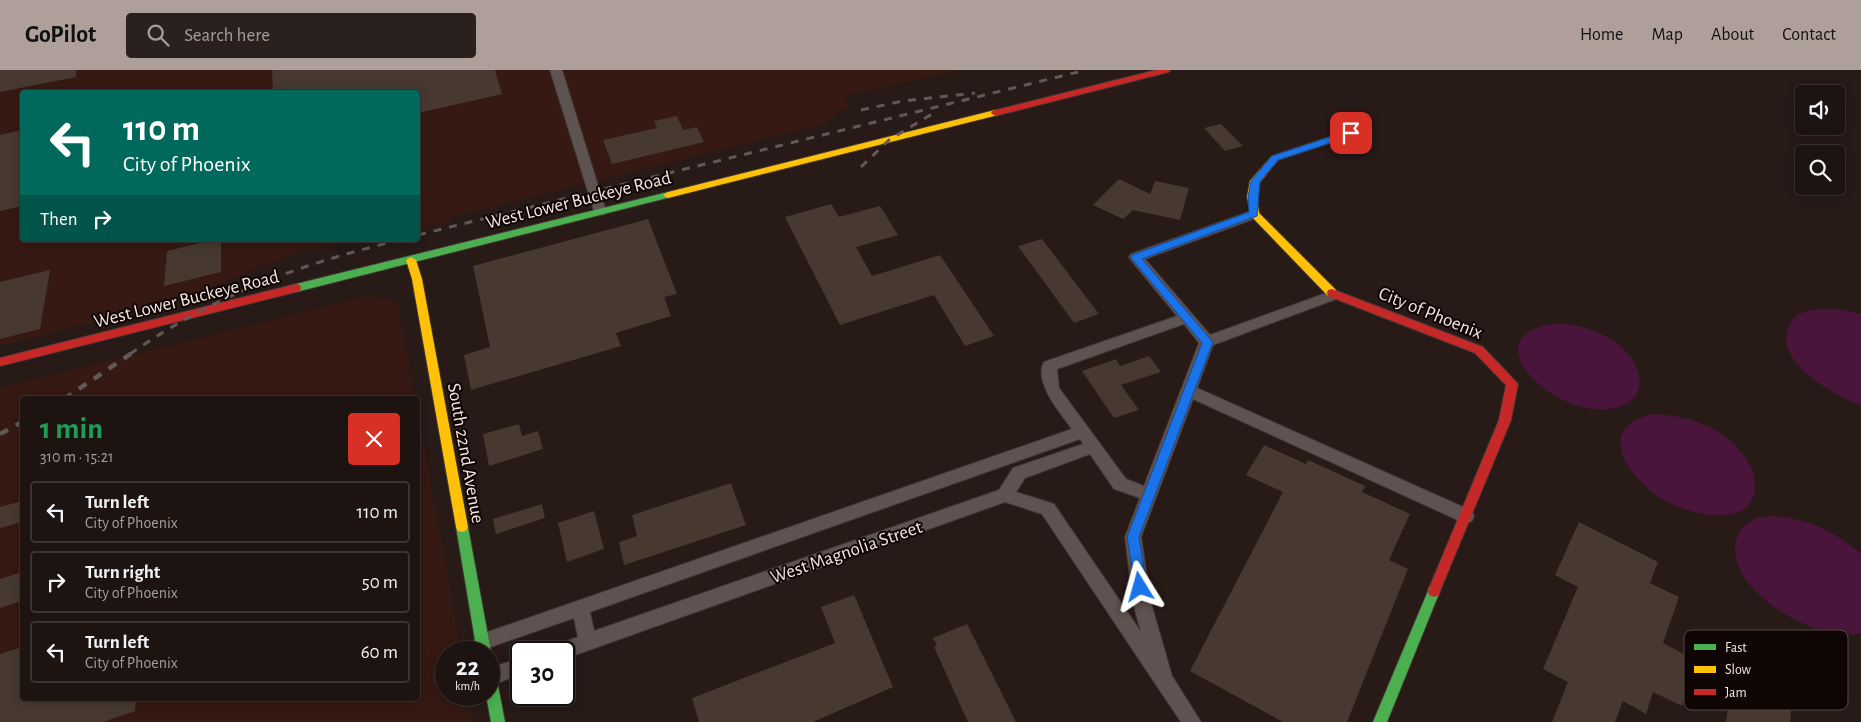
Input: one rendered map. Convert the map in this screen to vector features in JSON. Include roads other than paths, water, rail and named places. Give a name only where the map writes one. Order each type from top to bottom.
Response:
[{"type":"street","points":[[556,70],[600,211]]},
{"type":"street","name":"West Lower Buckeye Road","points":[[0,362],[1166,70]]},
{"type":"street","points":[[1207,342],[1136,258],[1254,214],[1252,197],[1255,181],[1275,158],[1351,133]]},
{"type":"street","name":"City of Phoenix","points":[[1254,214],[1334,295],[1479,350],[1512,384],[1505,420],[1380,722]]},
{"type":"street","name":"South 22nd Avenue","points":[[411,260],[417,280],[482,641]]},
{"type":"street","points":[[1164,681],[1142,603],[1133,537],[1207,342],[1334,295]]},
{"type":"street","points":[[1149,495],[1120,484],[1052,389],[1049,366],[1187,318]]},
{"type":"street","points":[[1189,391],[1466,516]]},
{"type":"street","name":"West Magnolia Street","points":[[498,641],[580,608],[1083,432]]},
{"type":"street","points":[[1093,446],[1019,473],[1005,495],[1048,510],[1192,722]]},
{"type":"street","name":"West Magnolia Street","points":[[575,646],[1005,495]]},
{"type":"street","points":[[580,608],[588,642]]},
{"type":"street","points":[[495,706],[498,722]]},
{"type":"railway","points":[[420,235],[1086,70]]},
{"type":"railway","points":[[861,110],[903,101],[975,93]]},
{"type":"railway","points":[[861,167],[889,140],[932,114]]},
{"type":"railway","points":[[130,354],[195,314],[259,284],[326,260],[391,242]]},
{"type":"railway","points":[[68,396],[132,353]]},
{"type":"railway","points":[[0,434],[20,423]]}]
